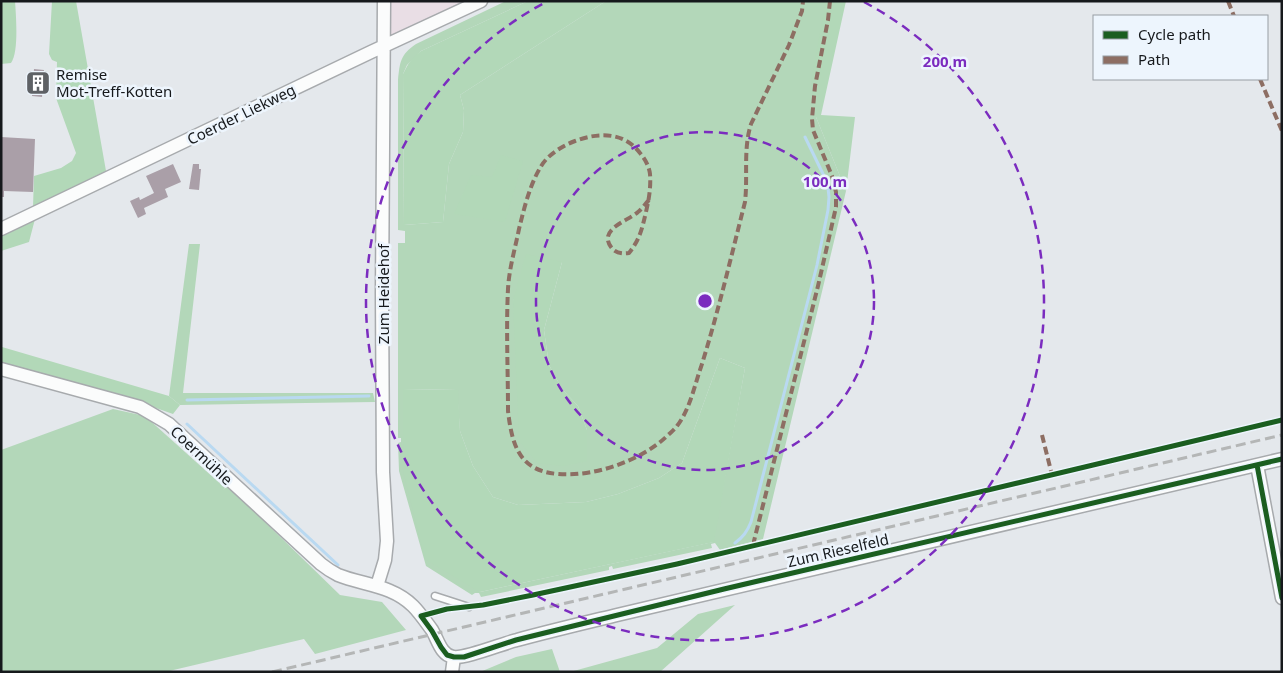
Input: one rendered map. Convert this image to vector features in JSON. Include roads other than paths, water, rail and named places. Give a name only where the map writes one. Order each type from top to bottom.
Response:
[{"type":"street","name":"Zum Heidehof","points":[[377,586],[385,560],[387,542],[383,472],[384,1]]},
{"type":"street","name":"Coerder Liekweg","points":[[1,230],[383,46],[481,1]]},
{"type":"street","name":"Coermühle","points":[[1,369],[140,407],[168,424],[321,564],[335,574],[377,586]]},
{"type":"street","name":"Zum Rieselfeld","points":[[454,657],[464,656],[516,640],[715,592],[1282,459]]},
{"type":"street","points":[[1257,465],[1282,598]]},
{"type":"street","points":[[377,586],[399,595],[412,606],[432,631],[441,648],[447,655],[454,657],[452,672]]},
{"type":"lane","points":[[435,596],[469,607]]},
{"type":"waterway","points":[[735,543],[748,529],[751,522],[817,265],[828,210],[829,197],[825,178],[805,137]]},
{"type":"waterway","points":[[187,400],[369,396]]},
{"type":"waterway","points":[[187,424],[338,565]]},
{"type":"railway","points":[[272,672],[1282,435]]},
{"type":"place","name":"Remise Mot-Treff-Kotten","points":[[38,83]]}]
